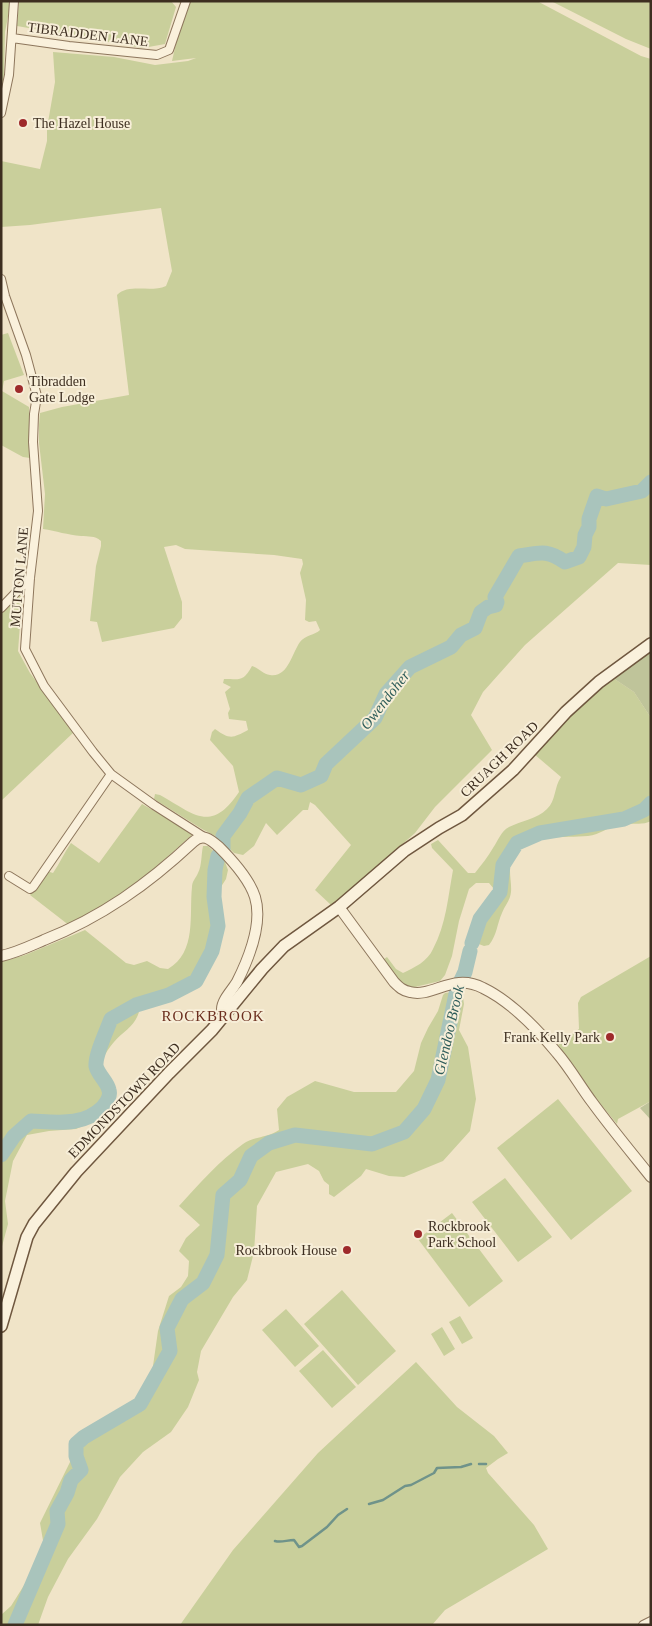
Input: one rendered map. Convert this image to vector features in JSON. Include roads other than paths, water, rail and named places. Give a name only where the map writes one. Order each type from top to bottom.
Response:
[{"type":"main road","name":"CRUAGH ROAD","points":[[339,907],[404,851],[462,815],[513,770],[572,706],[599,682],[651,644]]},
{"type":"main road","name":"EDMONDSTOWN ROAD","points":[[1,1326],[27,1237],[34,1224],[76,1172],[225,1016],[262,969],[284,946],[339,907]]},
{"type":"street","points":[[1,114],[9,75],[14,1]]},
{"type":"street","name":"TIBRADDEN LANE","points":[[12,38],[157,55],[169,50],[186,1]]},
{"type":"street","name":"MUTTON LANE","points":[[1,279],[5,296],[26,355],[37,396],[34,414],[34,442],[38,511],[30,578],[25,649],[44,686],[111,774],[154,805],[204,837]]},
{"type":"street","points":[[1,608],[30,578]]},
{"type":"street","points":[[9,876],[26,888],[30,889],[33,887],[111,774]]},
{"type":"street","points":[[1,956],[67,931],[99,914],[131,894],[198,838],[204,837],[214,842],[231,859],[248,882],[255,898],[256,922],[254,941],[237,981],[222,1006],[222,1012],[225,1016]]},
{"type":"street","points":[[339,907],[394,982],[403,990],[419,993],[451,983],[464,983],[482,987],[514,1010],[557,1053],[604,1119],[651,1177]]},
{"type":"street","points":[[643,1625],[651,1621]]},
{"type":"waterway","name":"Owendoher","points":[[1,1155],[14,1136],[31,1121],[69,1122],[87,1118],[103,1107],[108,1099],[109,1092],[97,1069],[96,1061],[111,1019],[136,1005],[169,995],[196,981],[212,951],[218,926],[214,897],[215,870],[218,856],[223,850],[223,836],[240,813],[248,798],[277,778],[301,785],[321,776],[326,764],[375,718],[386,694],[410,667],[451,647],[461,635],[475,628],[481,612],[488,607],[496,605],[495,597],[519,556],[543,553],[553,555],[565,562],[579,557],[584,547],[589,519],[597,496],[606,499],[642,491],[651,482]]},
{"type":"waterway","name":"Glendoo Brook","points":[[472,943],[480,919],[500,892],[503,865],[517,843],[540,833],[624,819],[644,810],[651,803]]},
{"type":"waterway","name":"Glendoo Brook","points":[[15,1625],[58,1524],[57,1511],[67,1493],[71,1480],[81,1470],[76,1456],[76,1444],[84,1437],[140,1404],[170,1351],[167,1328],[182,1299],[203,1283],[217,1255],[223,1195],[240,1180],[251,1156],[269,1143],[295,1135],[372,1144],[404,1132],[424,1109],[438,1080],[457,989],[465,972],[470,951]]},
{"type":"waterway","points":[[369,1504],[383,1500],[405,1486],[411,1485],[434,1473],[437,1468],[461,1467],[471,1464]]},
{"type":"waterway","points":[[479,1464],[486,1464]]},
{"type":"waterway","points":[[275,1541],[294,1540],[299,1547],[302,1546],[347,1509]]},
{"type":"place","name":"The Hazel House","points":[[23,123]]},
{"type":"place","name":"Tibradden Gate Lodge","points":[[19,389]]},
{"type":"place","name":"Frank Kelly Park","points":[[610,1037]]},
{"type":"place","name":"Rockbrook Park School","points":[[418,1234]]},
{"type":"place","name":"Rockbrook House","points":[[347,1250]]},
{"type":"district","name":"ROCKBROOK","points":[[213,1016]]}]
